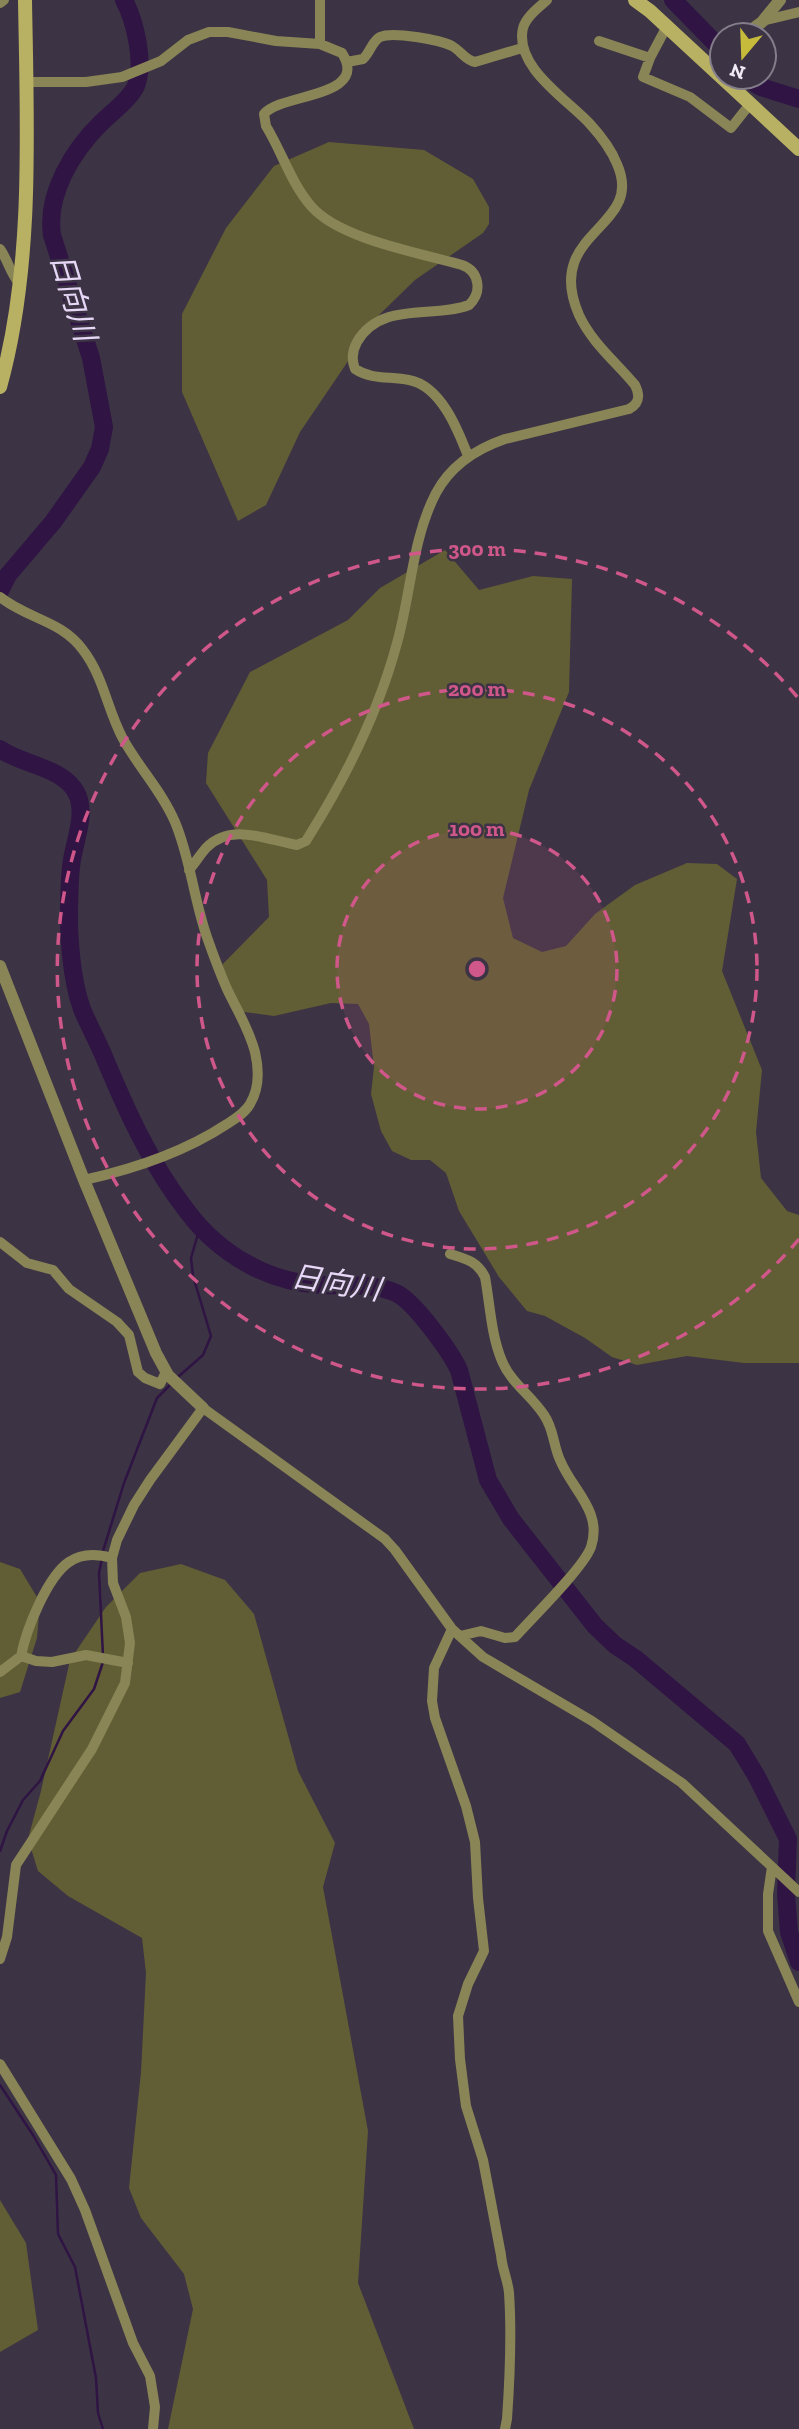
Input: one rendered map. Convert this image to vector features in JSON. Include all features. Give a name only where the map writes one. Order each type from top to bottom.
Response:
[{"type":"main road","points":[[0,387],[11,348],[26,194],[25,0]]},
{"type":"main road","points":[[635,0],[708,56]]},
{"type":"main road","points":[[739,91],[799,149]]},
{"type":"street","points":[[320,0],[320,44]]},
{"type":"street","points":[[189,870],[206,848],[224,836],[239,834],[297,845],[306,841],[342,778],[384,683],[397,645],[424,524],[444,480],[468,456],[486,446],[629,409],[639,397],[635,385],[605,354],[591,334],[572,295],[572,271],[576,255],[618,206],[624,187],[618,164],[609,148],[590,124],[537,72],[523,48],[523,28],[526,20],[547,0]]},
{"type":"street","points":[[763,21],[780,0]]},
{"type":"street","points":[[766,21],[799,12]]},
{"type":"street","points":[[667,26],[643,77],[690,97],[731,128],[750,104]]},
{"type":"street","points":[[26,82],[114,79],[161,61],[188,40],[209,32],[320,44],[342,53],[347,62],[344,78],[337,86],[276,104],[264,114],[265,126],[303,196],[323,218],[352,233],[469,267],[475,273],[478,290],[469,305],[380,320],[364,333],[352,357],[355,369],[368,376],[408,379],[427,388],[458,431],[468,456]]},
{"type":"street","points":[[347,62],[363,59],[376,40],[389,35],[451,45],[475,62],[523,48]]},
{"type":"street","points":[[598,41],[650,58]]},
{"type":"street","points":[[0,249],[9,262],[12,276],[19,283]]},
{"type":"street","points":[[0,597],[12,607],[60,627],[76,640],[93,664],[124,740],[172,814],[198,910],[219,971],[250,1037],[257,1065],[257,1084],[249,1106],[236,1118],[203,1139],[168,1156],[128,1170],[84,1180]]},
{"type":"street","points":[[0,965],[84,1180],[156,1353],[170,1377],[203,1408],[384,1539],[395,1550],[452,1629],[483,1657],[592,1721],[682,1783],[796,1887]]},
{"type":"street","points":[[0,1242],[27,1263],[53,1270],[69,1289],[117,1322],[129,1335],[138,1371],[145,1378],[160,1384],[170,1377]]},
{"type":"street","points":[[450,1254],[470,1260],[482,1270],[501,1359],[509,1376],[537,1405],[549,1424],[562,1464],[590,1509],[593,1537],[591,1548],[584,1560],[515,1637],[506,1638],[481,1630],[460,1636]]},
{"type":"street","points":[[0,1959],[7,1937],[16,1865],[92,1749],[124,1683],[129,1629],[113,1583],[112,1558],[117,1539],[134,1505],[203,1408]]},
{"type":"street","points":[[0,1672],[21,1656],[25,1637],[38,1608],[65,1566],[70,1561],[88,1555],[112,1558]]},
{"type":"street","points":[[452,1629],[434,1668],[432,1700],[435,1718],[466,1805],[475,1842],[484,1951],[468,1984],[458,2016],[460,2059],[466,2106],[483,2160],[502,2270],[508,2288],[512,2347],[505,2429]]},
{"type":"street","points":[[21,1656],[52,1662],[86,1655],[128,1662]]},
{"type":"street","points":[[775,1870],[768,1894],[768,1931],[799,2002]]},
{"type":"street","points":[[0,2064],[71,2179],[85,2210],[133,2343],[150,2376],[155,2407],[153,2429]]},
{"type":"shaded area","points":[[329,142],[424,150],[473,179],[489,207],[489,224],[483,233],[415,280],[380,314],[300,432],[266,505],[238,521],[182,392],[182,314],[226,228],[274,166]]},
{"type":"shaded area","points":[[445,550],[479,590],[533,576],[572,579],[569,692],[529,790],[503,898],[513,938],[542,952],[566,946],[595,914],[635,885],[687,863],[717,864],[737,879],[722,971],[762,1070],[756,1132],[761,1178],[787,1211],[799,1215],[799,1363],[744,1363],[687,1356],[637,1365],[612,1357],[585,1338],[545,1316],[527,1311],[499,1277],[459,1211],[446,1173],[430,1160],[411,1160],[392,1151],[381,1131],[371,1094],[374,1067],[369,1024],[358,1004],[331,1003],[274,1016],[244,1012],[223,991],[215,972],[269,917],[267,880],[206,783],[208,753],[250,672],[348,620],[380,588]]},
{"type":"shaded area","points":[[0,1562],[20,1569],[40,1602],[37,1638],[20,1692],[0,1698]]},
{"type":"shaded area","points":[[181,1564],[225,1580],[254,1614],[298,1771],[335,1843],[323,1887],[368,2131],[358,2283],[414,2429],[168,2429],[193,2309],[184,2274],[141,2218],[129,2188],[141,2072],[146,1973],[142,1938],[68,1896],[38,1871],[28,1839],[70,1660],[106,1607],[140,1573]]},
{"type":"shaded area","points":[[0,2200],[26,2243],[38,2330],[0,2352]]},
{"type":"waterway","name":"日向川","points":[[0,591],[8,575],[53,522],[92,467],[100,449],[104,427],[91,358],[52,235],[51,220],[58,189],[72,159],[91,133],[135,88],[139,68],[138,43],[124,0]]},
{"type":"waterway","points":[[673,0],[708,36]]},
{"type":"waterway","points":[[774,91],[799,99]]},
{"type":"waterway","name":"日向川","points":[[0,749],[53,772],[71,785],[77,794],[81,811],[69,889],[71,957],[76,989],[84,1015],[129,1114],[161,1174],[200,1226],[230,1253],[247,1263],[283,1279],[302,1283],[369,1286],[396,1293],[431,1327],[459,1370],[488,1480],[511,1519],[595,1626],[737,1744],[757,1777],[788,1839],[786,1893],[789,1932],[799,1962]]},
{"type":"waterway","points":[[178,1377],[203,1355],[211,1336],[193,1276],[191,1258],[200,1227]]},
{"type":"waterway","points":[[103,1551],[124,1483],[157,1398],[171,1384]]},
{"type":"waterway","points":[[102,1558],[99,1573],[103,1656]]},
{"type":"waterway","points":[[0,1851],[23,1800],[40,1781],[63,1731],[94,1689],[103,1662]]},
{"type":"waterway","points":[[0,2085],[56,2175],[58,2234],[75,2267],[96,2378],[98,2413],[103,2429]]}]
